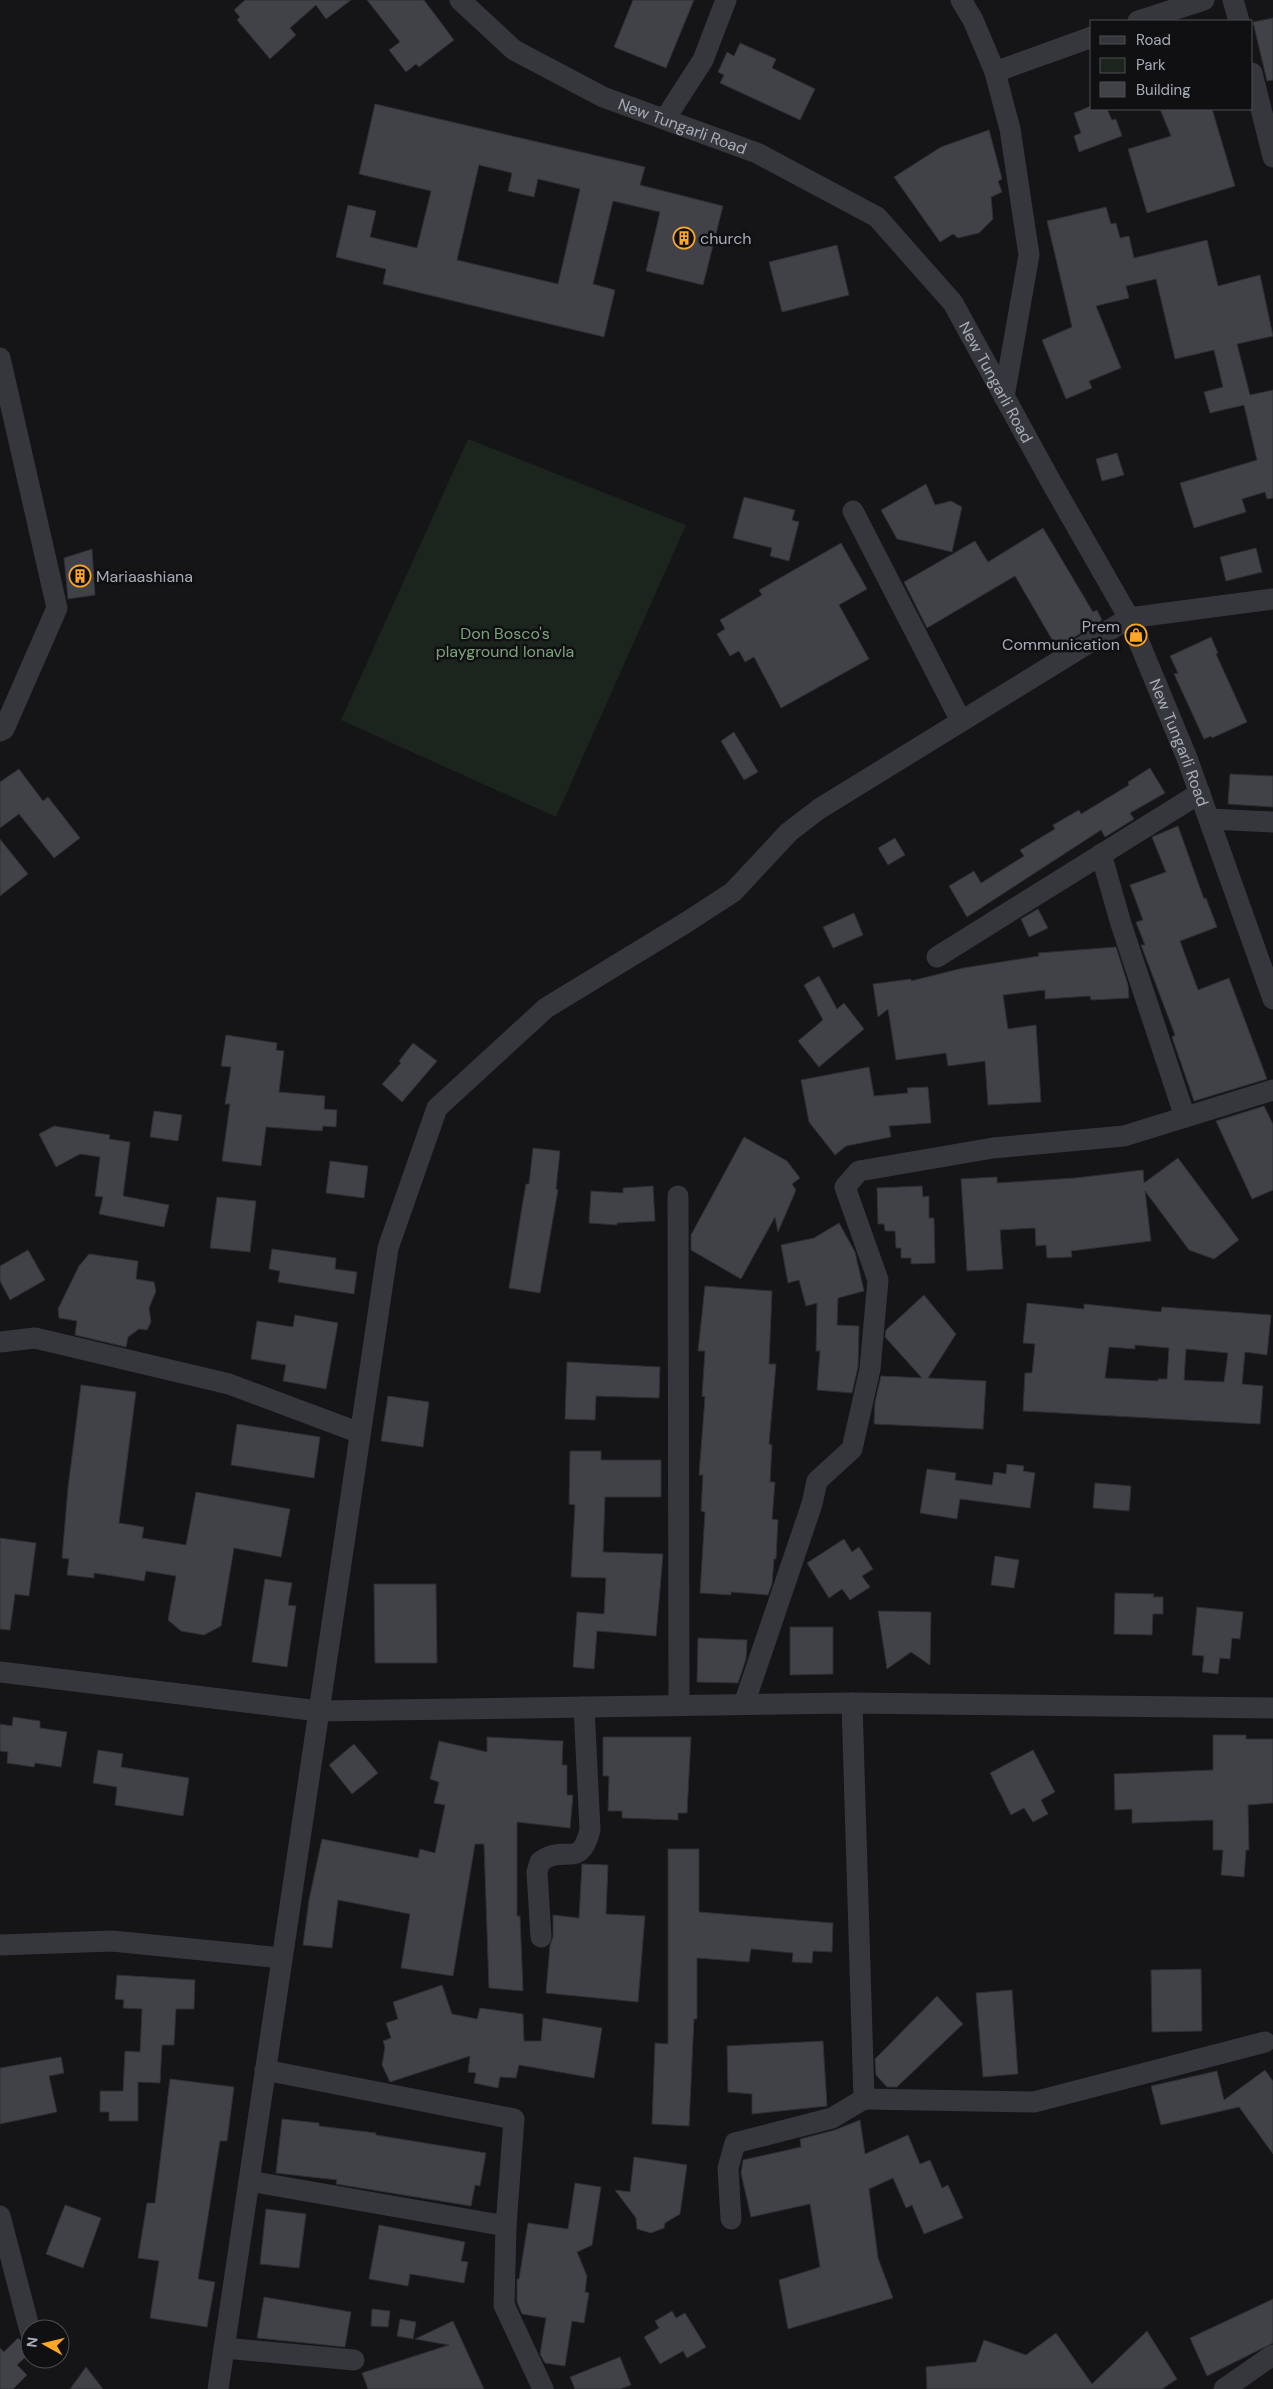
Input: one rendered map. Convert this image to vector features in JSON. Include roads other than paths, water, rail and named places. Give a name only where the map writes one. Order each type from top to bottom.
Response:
[{"type":"street","name":"New Tungarli Road","points":[[460,0],[514,50],[603,97],[757,153],[877,217],[953,303],[1129,618],[1200,793],[1273,999]]},
{"type":"street","points":[[665,119],[703,60],[726,0]]},
{"type":"street","points":[[961,0],[973,20],[996,72],[1010,129],[1028,255],[1004,396]]},
{"type":"street","points":[[1141,20],[1204,0]]},
{"type":"street","points":[[1233,0],[1239,20]]},
{"type":"street","points":[[996,72],[1090,38]]},
{"type":"street","points":[[1253,77],[1273,157]]},
{"type":"street","points":[[0,358],[57,608],[4,729],[0,731]]},
{"type":"street","points":[[853,511],[961,721]]},
{"type":"street","points":[[218,2389],[388,1248],[437,1108],[546,1008],[733,892],[789,832],[819,809],[1129,618],[1273,599]]},
{"type":"street","points":[[938,957],[1200,793]]},
{"type":"street","points":[[1209,819],[1273,822]]},
{"type":"street","points":[[1101,854],[1121,924],[1185,1117]]},
{"type":"street","points":[[744,1704],[812,1504],[817,1481],[852,1450],[870,1369],[878,1280],[845,1187],[859,1170],[993,1148],[1124,1136],[1273,1090]]},
{"type":"street","points":[[678,1196],[678,1705]]},
{"type":"street","points":[[0,1342],[35,1338],[229,1384],[360,1433]]},
{"type":"street","points":[[0,1672],[319,1711],[852,1703],[1273,1708]]},
{"type":"street","points":[[852,1703],[864,2099]]},
{"type":"street","points":[[541,1937],[537,1872],[540,1862],[554,1855],[580,1852],[586,1846],[590,1830],[584,1707]]},
{"type":"street","points":[[0,1945],[112,1941],[282,1958]]},
{"type":"street","points":[[731,2219],[728,2168],[735,2143],[832,2118],[864,2099],[1034,2102],[1265,2042]]},
{"type":"street","points":[[265,2070],[514,2119],[506,2226],[504,2305],[543,2389]]},
{"type":"street","points":[[249,2181],[506,2226]]},
{"type":"street","points":[[0,2216],[27,2319]]},
{"type":"street","points":[[224,2348],[354,2360]]},
{"type":"street","points":[[1224,2389],[1273,2355]]},
{"type":"place","name":"church","points":[[684,238]]},
{"type":"place","name":"Mariaashiana","points":[[80,576]]},
{"type":"place","name":"Prem Communication","points":[[1136,635]]},
{"type":"park label","name":"Don Bosco's playground lonavla","points":[[505,642]]}]
